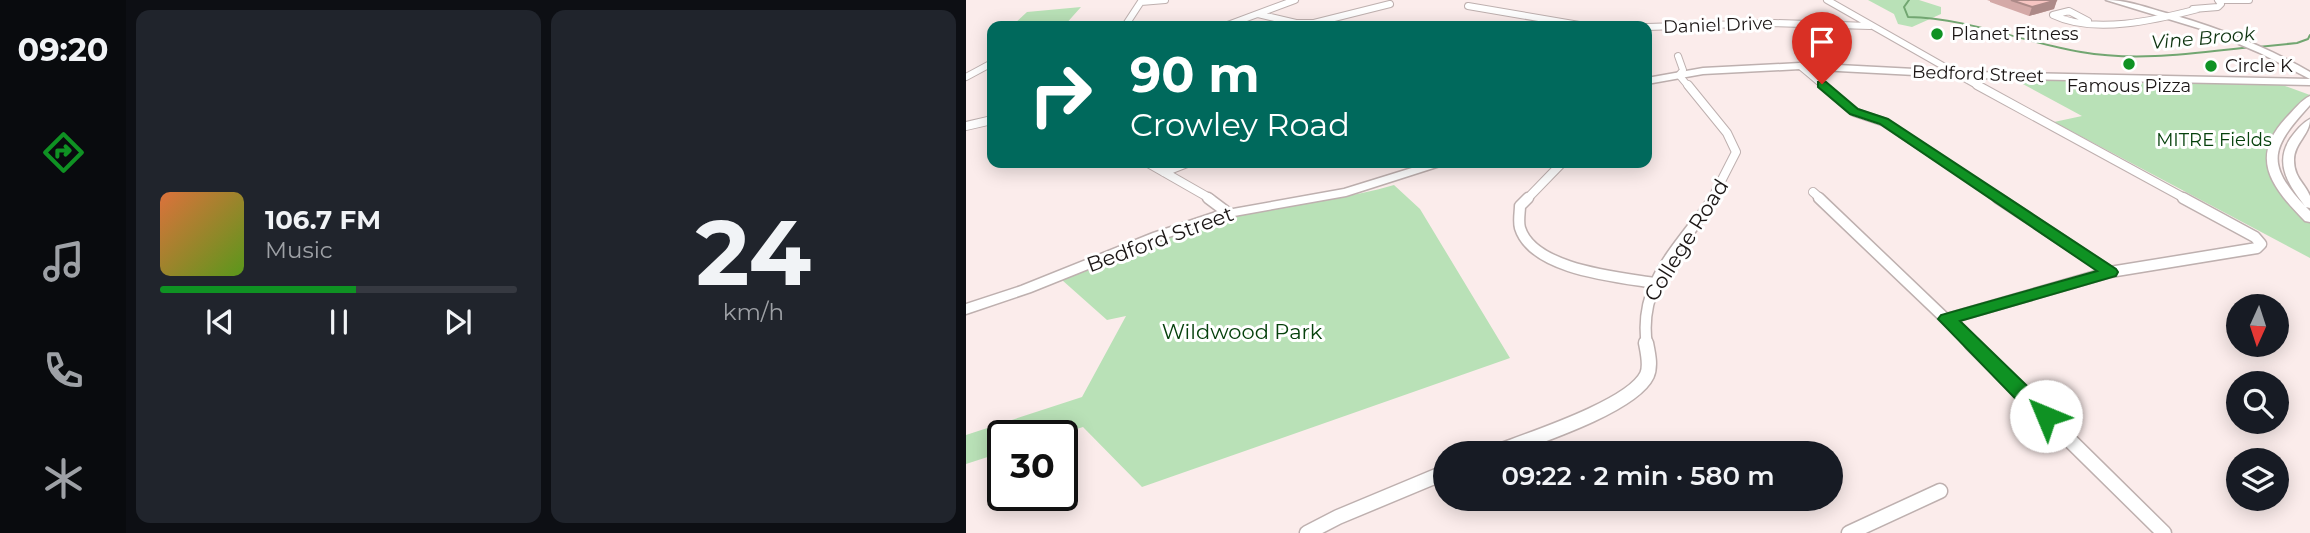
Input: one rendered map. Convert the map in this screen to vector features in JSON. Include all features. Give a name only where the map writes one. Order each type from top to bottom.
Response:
[{"type":"main road","points":[[2110,0],[2241,41],[2266,51],[2310,76]]},
{"type":"main road","points":[[2117,0],[2129,5],[2185,11],[2186,17],[2202,27]]},
{"type":"main road","name":"Bedford Street","points":[[1652,80],[1732,69],[1800,66],[1958,75],[2310,82]]},
{"type":"main road","points":[[2260,80],[2285,86],[2310,97],[2277,137],[2272,150],[2271,167],[2289,197],[2310,218]]},
{"type":"main road","points":[[2310,122],[2292,141],[2286,160],[2297,188],[2310,204]]},
{"type":"main road","name":"Bedford Street","points":[[966,309],[1042,283],[1158,236],[1228,213],[1346,192],[1422,168]]},
{"type":"street","points":[[1128,21],[1141,1],[1165,0]]},
{"type":"street","points":[[1239,21],[1295,0]]},
{"type":"street","points":[[1827,0],[2260,242],[2261,246],[2110,272],[1947,319]]},
{"type":"street","points":[[2088,21],[2069,11],[2053,15],[2063,21],[2126,22],[2218,7],[2220,0],[2249,0]]},
{"type":"street","points":[[1322,21],[1390,4]]},
{"type":"street","points":[[1468,6],[1556,21]]},
{"type":"street","points":[[1258,14],[1287,21]]},
{"type":"street","name":"Daniel Drive","points":[[1652,27],[1758,23],[1872,26]]},
{"type":"street","points":[[1678,56],[1683,70],[1679,75]]},
{"type":"street","points":[[966,78],[987,66]]},
{"type":"street","points":[[1800,66],[1854,112],[1884,122],[2110,272]]},
{"type":"street","name":"College Road","points":[[1524,441],[1607,408],[1645,380],[1648,367],[1644,307],[1655,283],[1721,183],[1736,152],[1727,133],[1679,75]]},
{"type":"street","points":[[966,127],[987,121]]},
{"type":"street","points":[[1156,168],[1221,205],[1228,213]]},
{"type":"street","points":[[1164,172],[1174,168]]},
{"type":"street","points":[[1557,168],[1520,206],[1519,224],[1528,242],[1545,256],[1567,265],[1655,283]]},
{"type":"street","points":[[1813,192],[1947,319],[2164,533]]},
{"type":"street","points":[[1307,533],[1338,517],[1433,477]]},
{"type":"street","points":[[1849,533],[1940,491]]},
{"type":"green space","points":[[1868,0],[1919,0],[1941,7],[1941,14],[1912,27],[1898,24],[1894,14]]},
{"type":"green space","points":[[1081,7],[1068,21],[1017,21],[1027,12]]},
{"type":"green space","name":"MITRE Fields","points":[[2008,76],[2260,80],[2310,95],[2310,99],[2277,137],[2271,167],[2310,218],[2310,258],[2054,122],[2082,116]]},
{"type":"green space","name":"Wildwood Park","points":[[1394,185],[1420,209],[1510,358],[1142,487],[1083,427],[1078,429],[1078,420],[1012,420],[1082,397],[1126,316],[1107,320],[1062,280],[1161,239],[1221,219]]},
{"type":"green space","name":"Wildwood Park","points":[[987,428],[987,457],[966,464],[966,435]]},
{"type":"building","points":[[2011,0],[2057,0],[2032,7]]},
{"type":"waterway","name":"Vine Brook","points":[[1909,0],[1904,7],[1908,17],[1952,21],[2059,48],[2102,55],[2188,54],[2252,47]]},
{"type":"waterway","name":"Vine Brook","points":[[2258,47],[2297,43],[2308,39],[2310,35]]},
{"type":"place","name":"Planet Fitness","points":[[1937,34]]},
{"type":"place","name":"Famous Pizza","points":[[2129,64]]},
{"type":"place","name":"Circle K","points":[[2211,66]]},
{"type":"route","points":[[1822,84],[1854,112],[1884,122],[2110,272],[1947,319],[2046,416]]}]
